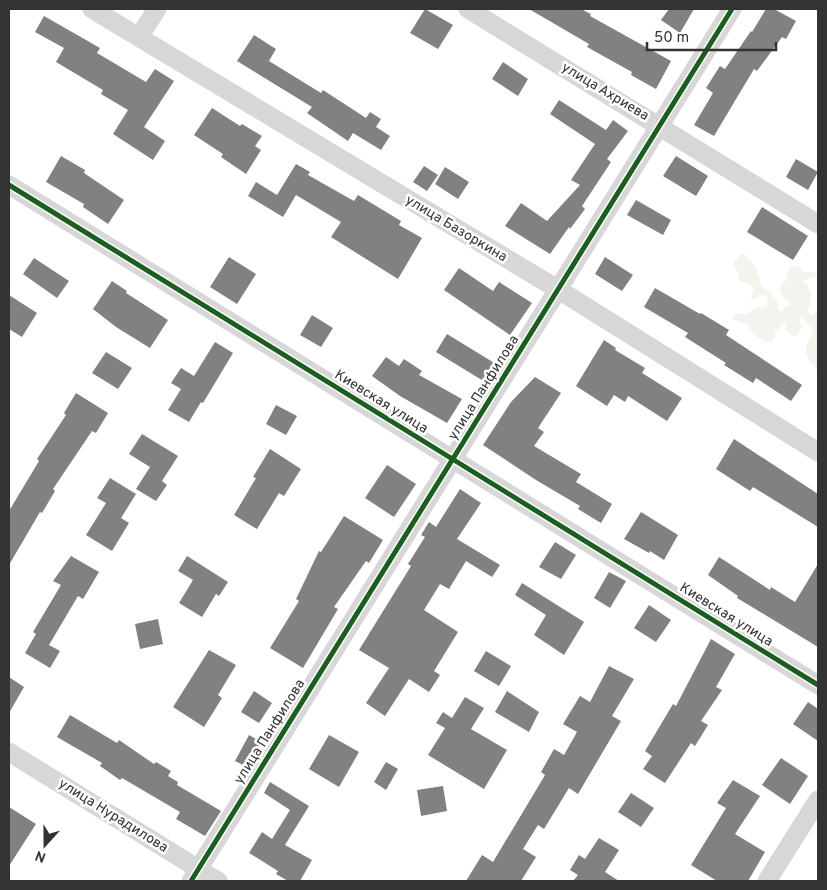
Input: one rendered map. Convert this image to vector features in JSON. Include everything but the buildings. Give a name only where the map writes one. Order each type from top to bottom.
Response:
[{"type":"street","name":"улица Базоркина","points":[[92,9],[558,290],[818,452]]},
{"type":"street","points":[[139,37],[157,9]]},
{"type":"street","name":"улица Ахриева","points":[[468,9],[660,125],[818,224]]},
{"type":"street","name":"улица Панфилова","points":[[194,875],[732,9]]},
{"type":"street","name":"Киевская улица","points":[[9,185],[818,686]]},
{"type":"street","name":"улица Нурадилова","points":[[9,752],[194,875],[218,881]]},
{"type":"street","points":[[767,881],[818,800]]},
{"type":"shaded area","points":[[740,254],[744,254],[755,266],[762,287],[771,292],[773,298],[778,302],[778,310],[783,311],[785,307],[791,304],[782,296],[780,291],[789,269],[799,266],[804,272],[813,272],[818,275],[818,278],[814,277],[803,281],[805,284],[808,284],[808,288],[813,294],[809,299],[811,305],[807,310],[813,316],[818,312],[818,370],[809,360],[806,351],[814,331],[801,317],[799,323],[802,326],[798,334],[793,336],[787,332],[785,322],[775,332],[771,343],[755,335],[748,327],[749,323],[742,323],[733,319],[734,315],[739,313],[745,315],[757,307],[764,308],[768,305],[767,296],[751,298],[754,287],[740,282],[737,270],[733,265]]},
{"type":"cycle path","points":[[191,881],[732,9]]},
{"type":"cycle path","points":[[9,185],[818,685]]}]
